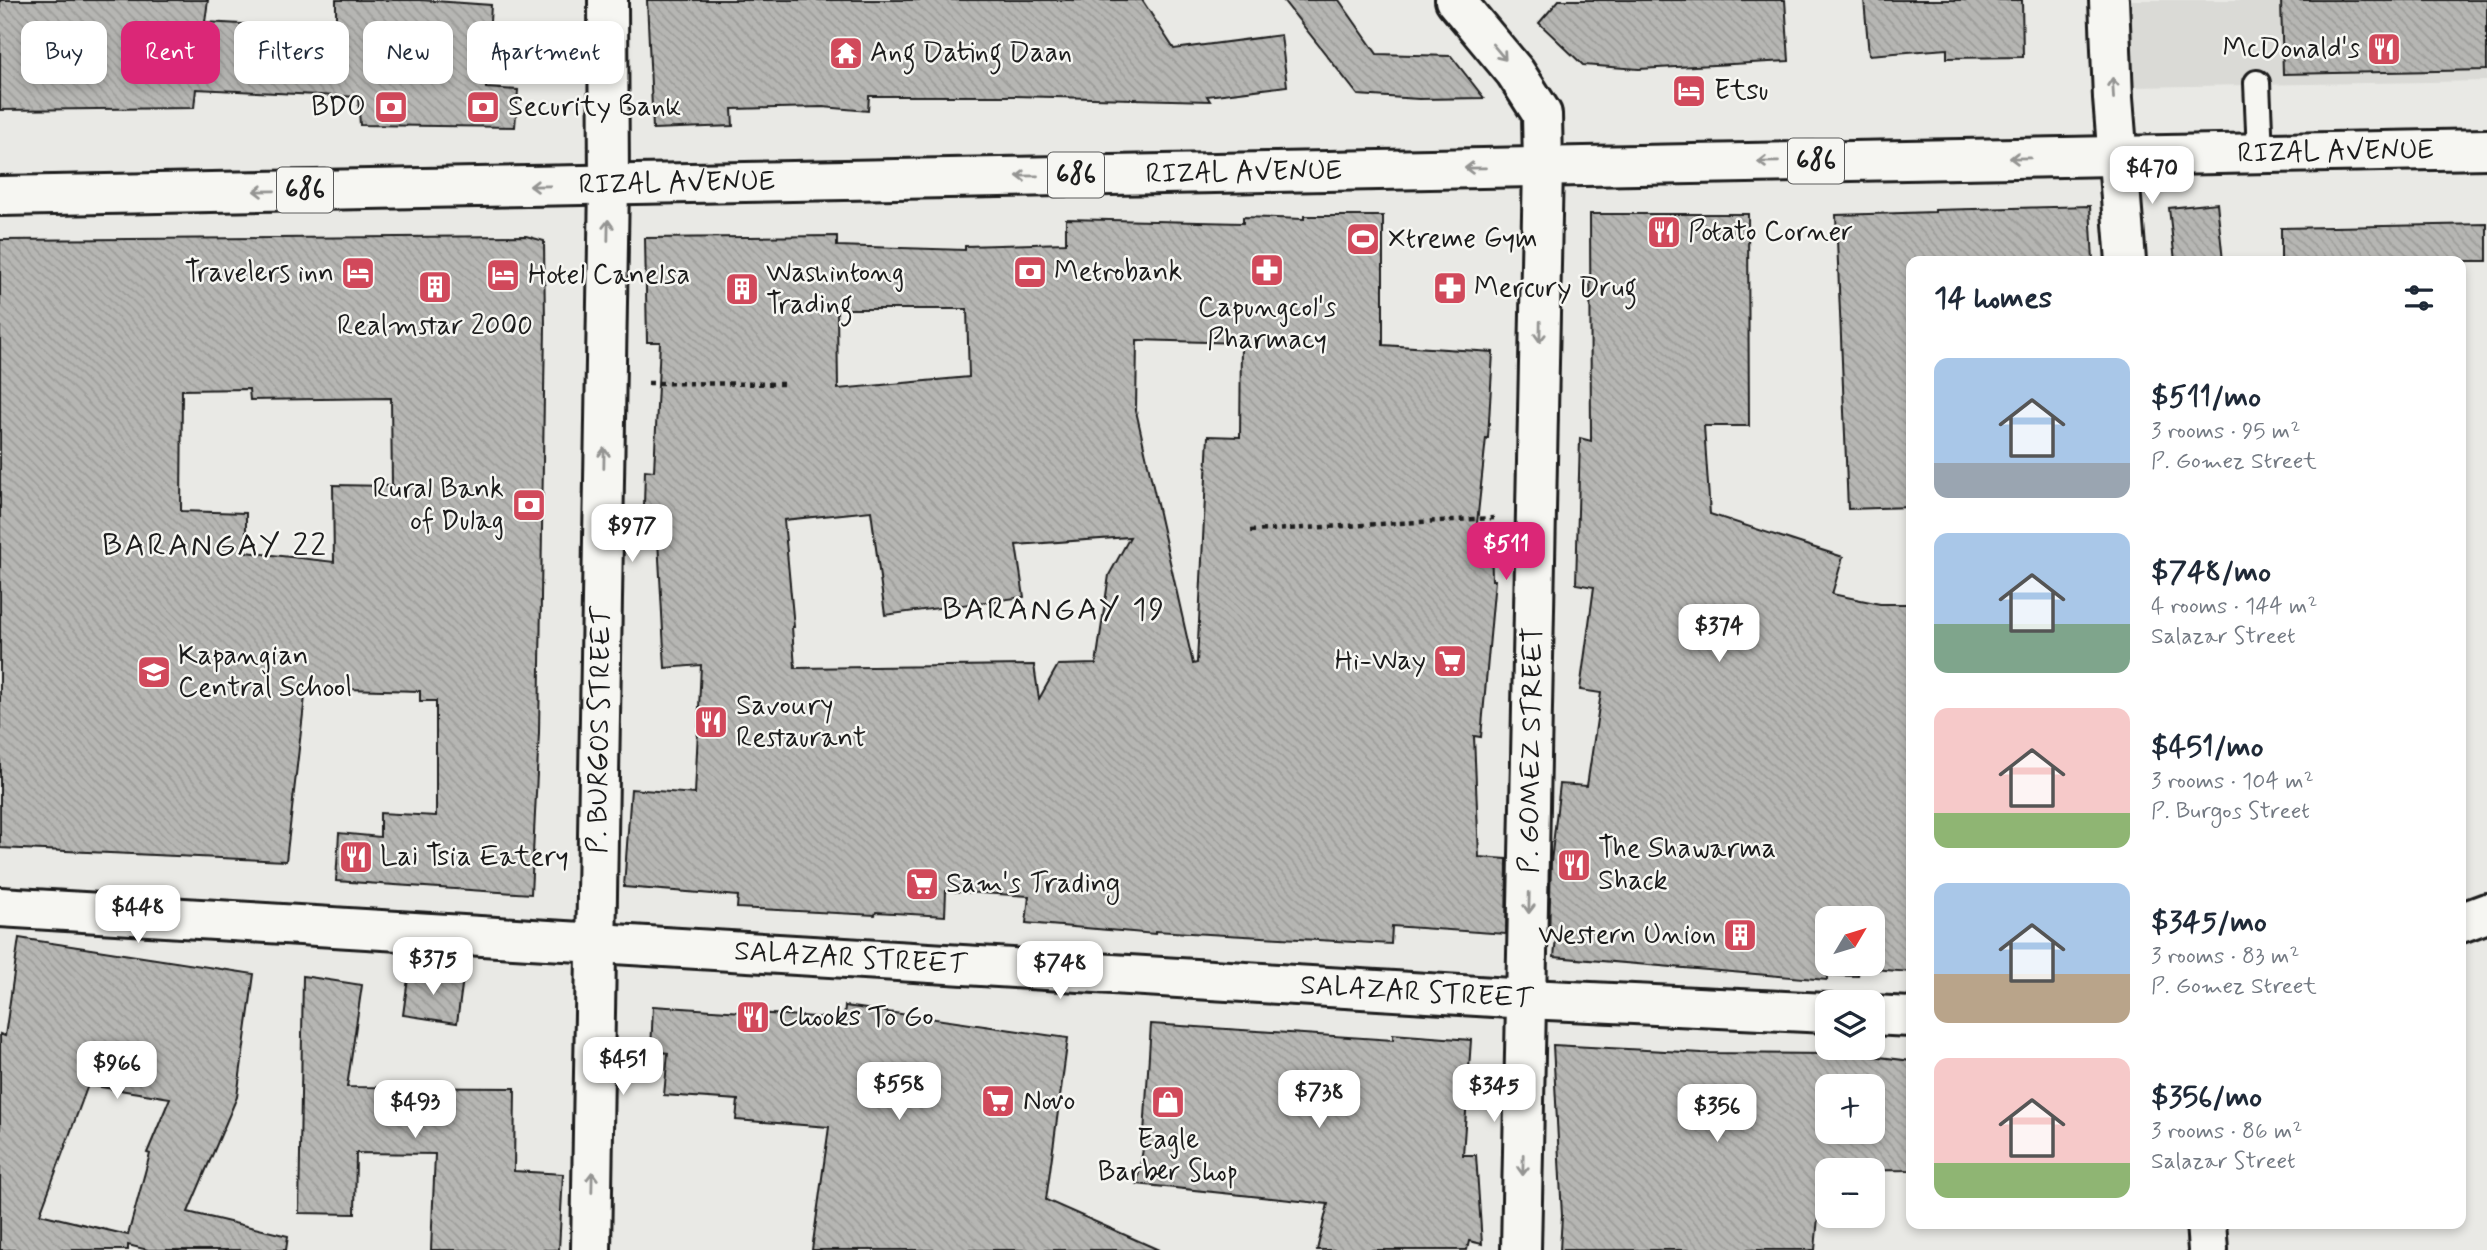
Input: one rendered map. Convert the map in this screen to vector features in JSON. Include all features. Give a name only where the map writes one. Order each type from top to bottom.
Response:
[{"type":"main road","name":"P. BURGOS STREET","points":[[591,1250],[609,184],[608,0]]},
{"type":"main road","name":"P. GOMEZ STREET","points":[[1455,0],[1515,72],[1542,114],[1544,166],[1521,1250]]},
{"type":"main road","points":[[2109,0],[2126,256]]},
{"type":"main road","name":"RIZAL AVENUE","points":[[1,196],[2487,149]]},
{"type":"main road","name":"SALAZAR STREET","points":[[0,907],[1527,999],[1815,1012]]},
{"type":"main road","points":[[2466,921],[2487,913]]},
{"type":"main road","points":[[1885,1016],[1906,1017]]},
{"type":"main road","points":[[2206,1229],[2208,1250]]},
{"type":"lane","points":[[2257,83],[2260,153]]},
{"type":"path","points":[[606,384],[788,384]]},
{"type":"path","points":[[1250,531],[1537,516]]},
{"type":"shaded area","points":[[2128,0],[2487,0],[2487,81],[2131,87]]},
{"type":"building","points":[[0,0],[208,0],[205,21],[121,21],[121,84],[220,84],[220,23],[234,24],[234,84],[349,84],[349,21],[336,21],[336,0],[420,0],[491,5],[490,21],[467,21],[467,84],[486,84],[486,88],[518,90],[515,127],[360,125],[358,97],[196,89],[194,108],[0,110]]},
{"type":"building","points":[[647,0],[1142,0],[1174,49],[1281,35],[1287,86],[1207,96],[1210,101],[1014,96],[869,96],[868,111],[823,107],[732,109],[733,126],[653,129]]},
{"type":"building","points":[[1283,0],[1339,0],[1377,54],[1451,56],[1484,98],[1419,99],[1358,95]]},
{"type":"building","points":[[1559,0],[1785,0],[1789,61],[1639,69],[1583,65],[1539,23]]},
{"type":"building","points":[[1864,0],[2022,0],[2023,57],[1947,58],[1947,49],[1869,55]]},
{"type":"building","name":"McDonald's","points":[[2281,0],[2487,0],[2487,70],[2283,74]]},
{"type":"building","points":[[2217,203],[2222,256],[2174,256],[2169,208]]},
{"type":"building","points":[[2090,206],[2093,256],[1906,256],[1906,507],[1848,509],[1836,215]]},
{"type":"building","points":[[1590,214],[1748,214],[1749,426],[1704,426],[1710,514],[1843,557],[1832,594],[1880,604],[1906,604],[1906,972],[1885,970],[1885,906],[1815,906],[1815,976],[1827,976],[1827,980],[1554,957],[1556,938],[1549,937],[1551,862],[1560,784],[1587,786],[1601,693],[1580,690],[1594,587],[1576,584],[1580,438],[1591,441]]},
{"type":"building","points":[[1304,216],[1383,216],[1383,345],[1493,352],[1488,438],[1476,533],[1491,532],[1492,580],[1495,580],[1481,737],[1474,736],[1479,857],[1507,859],[1506,934],[1392,926],[1391,944],[1155,931],[1155,934],[1026,923],[1029,896],[946,891],[945,916],[876,912],[875,915],[737,908],[738,896],[624,887],[631,789],[695,794],[701,665],[665,668],[658,540],[643,540],[645,470],[654,471],[660,342],[647,342],[645,238],[837,236],[837,246],[965,250],[965,246],[1066,243],[1066,219],[1243,223],[1243,217],[1304,219]],"holes":[[[837,309],[967,309],[969,377],[838,389]],[[1137,340],[1241,343],[1240,437],[1208,436],[1197,663],[1193,664],[1136,411]],[[871,511],[885,615],[1024,597],[1016,545],[1130,537],[1109,575],[1096,664],[1058,665],[1039,699],[1034,665],[795,668],[784,520]]]},
{"type":"building","points":[[2487,224],[2487,261],[2466,261],[2466,256],[2281,256],[2281,228]]},
{"type":"building","points":[[526,236],[544,241],[539,733],[531,894],[336,881],[339,833],[380,837],[380,813],[436,816],[436,701],[420,701],[420,691],[306,688],[286,861],[0,848],[0,240]],"holes":[[[249,389],[250,400],[391,398],[392,486],[333,485],[334,562],[246,552],[246,513],[181,511],[182,390]]]},
{"type":"building","points":[[19,938],[254,974],[237,1097],[188,1212],[288,1236],[286,1250],[148,1250],[128,1245],[128,1250],[0,1250],[0,1034],[5,1036]],"holes":[[[88,1085],[170,1098],[147,1153],[150,1154],[128,1235],[40,1214]]]},
{"type":"building","points":[[409,971],[463,978],[457,1023],[403,1015]]},
{"type":"building","points":[[303,976],[362,985],[347,1087],[515,1088],[514,1171],[563,1174],[559,1250],[431,1250],[435,1154],[356,1153],[355,1214],[299,1213]]},
{"type":"building","points":[[653,1006],[844,1019],[845,1006],[1068,1038],[1046,1200],[1159,1250],[812,1250],[829,1127],[736,1120],[738,1100],[664,1095],[668,1053],[651,1051]]},
{"type":"building","points":[[1151,1024],[1393,1040],[1393,1034],[1471,1040],[1463,1155],[1476,1155],[1482,1244],[1469,1241],[1467,1250],[1317,1250],[1328,1204],[1137,1184],[1143,1149]]},
{"type":"building","points":[[1553,1045],[1702,1053],[1815,1054],[1815,1060],[1885,1060],[1885,1058],[1906,1060],[1906,1170],[1885,1170],[1885,1158],[1815,1158],[1815,1250],[1560,1250],[1562,1216]]},
{"type":"place","name":"McDonald's","points":[[2384,49]]},
{"type":"place","name":"Ang Dating Daan","points":[[846,53]]},
{"type":"place","name":"Etsu","points":[[1689,91]]},
{"type":"place","name":"BDO","points":[[391,107]]},
{"type":"place","name":"Security Bank","points":[[483,107]]},
{"type":"place","name":"Potato Corner","points":[[1664,232]]},
{"type":"place","name":"Xtreme Gym","points":[[1363,239]]},
{"type":"place","name":"Capungcol's Pharmacy","points":[[1267,270]]},
{"type":"place","name":"Metrobank","points":[[1030,272]]},
{"type":"place","name":"Travelers inn","points":[[358,273]]},
{"type":"place","name":"Hotel Canelsa","points":[[503,275]]},
{"type":"place","name":"Realmstar 2000","points":[[435,287]]},
{"type":"place","name":"Mercury Drug","points":[[1450,288]]},
{"type":"place","name":"Washintong Trading","points":[[742,289]]},
{"type":"place","name":"Rural Bank of Dulag","points":[[529,505]]},
{"type":"place","name":"Hi-Way","points":[[1450,661]]},
{"type":"place","name":"Kapangian Central School","points":[[154,672]]},
{"type":"place","name":"Savoury Restaurant","points":[[711,722]]},
{"type":"place","name":"Lai Tsia Eatery","points":[[356,857]]},
{"type":"place","name":"The Shawarma Shack","points":[[1574,865]]},
{"type":"place","name":"Sam's Trading","points":[[922,884]]},
{"type":"place","name":"Western Union","points":[[1740,935]]},
{"type":"place","name":"Chooks To Go","points":[[753,1017]]},
{"type":"place","name":"Novo","points":[[998,1101]]},
{"type":"place","name":"Eagle Barber Shop","points":[[1168,1102]]},
{"type":"district","name":"BARANGAY 22","points":[[215,546]]},
{"type":"district","name":"BARANGAY 19","points":[[1054,610]]}]
